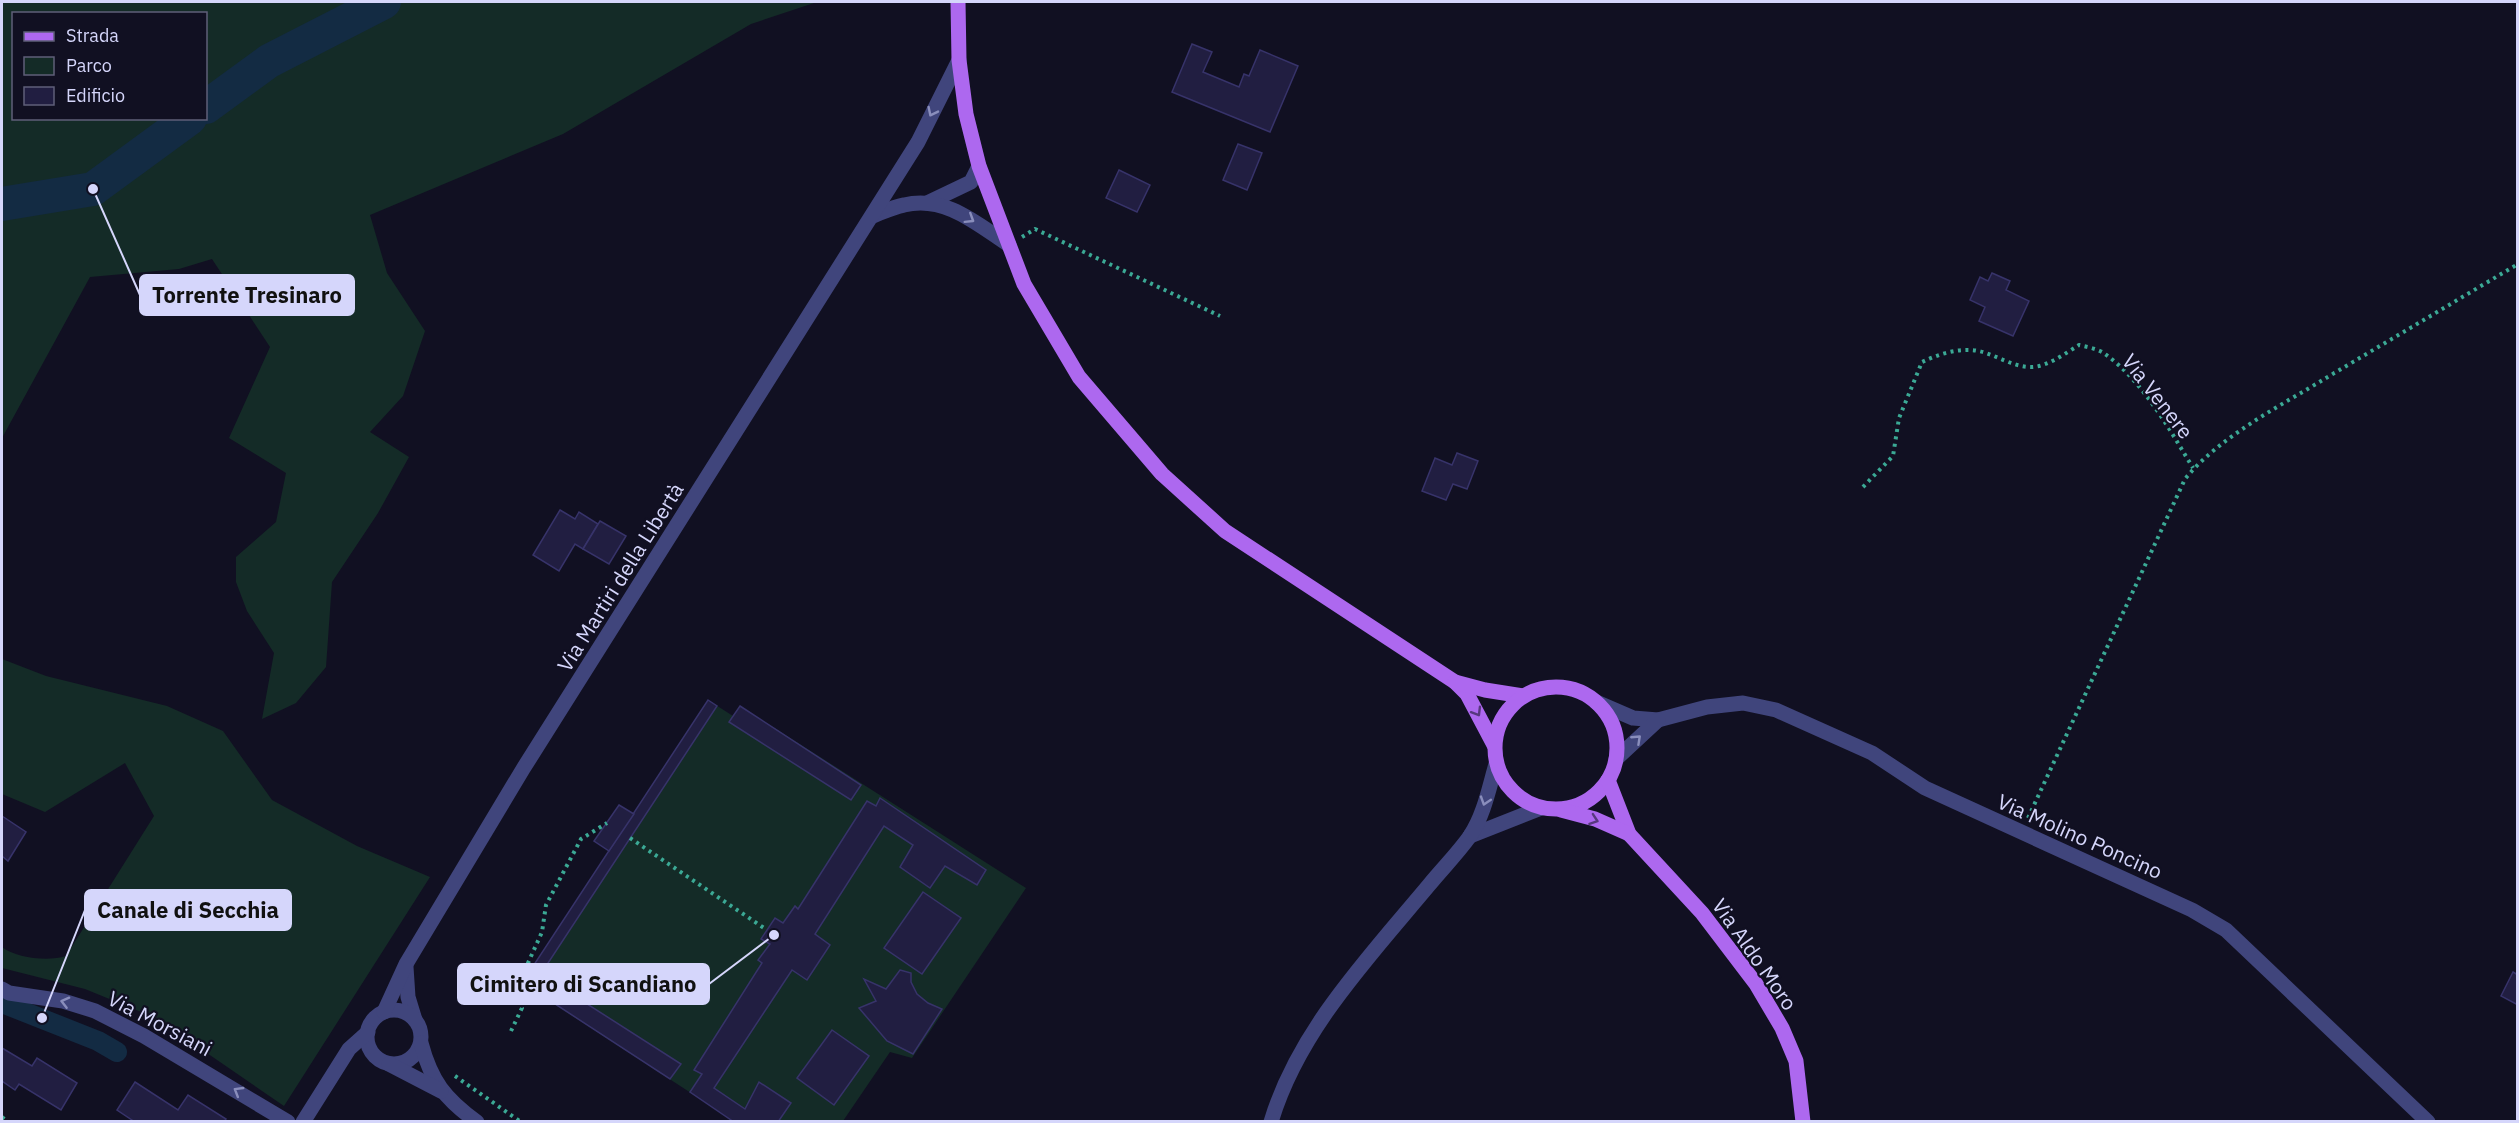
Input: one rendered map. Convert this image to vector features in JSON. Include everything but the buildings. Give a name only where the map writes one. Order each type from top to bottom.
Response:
[{"type":"main road","points":[[958,2],[959,60],[966,114],[979,166],[1023,284],[1079,377],[1162,474],[1225,531],[1455,682],[1467,694],[1494,745]]},
{"type":"main road","points":[[1455,682],[1523,696]]},
{"type":"main road","points":[[1553,687],[1576,691],[1596,702],[1606,714],[1617,743],[1616,759],[1608,780],[1601,790],[1581,804],[1559,809],[1542,808],[1526,802],[1513,792],[1502,779],[1496,764],[1494,745],[1500,722],[1514,703],[1537,690],[1553,687]]},
{"type":"main road","name":"Via Aldo Moro","points":[[1608,780],[1629,834],[1702,913],[1756,984],[1782,1028],[1796,1062],[1803,1122]]},
{"type":"main road","name":"Via Aldo Moro","points":[[1559,809],[1594,819],[1629,834]]},
{"type":"street","name":"Via Martiri della Libertà","points":[[303,1122],[349,1049],[368,1032],[371,1024],[384,1012],[406,964],[524,769],[918,142],[959,60]]},
{"type":"street","points":[[927,203],[970,182],[979,166]]},
{"type":"street","points":[[873,216],[904,205],[927,203],[954,209],[1009,245]]},
{"type":"street","name":"Via Molino Poncino","points":[[1596,702],[1633,718],[1658,720],[1707,707],[1743,703],[1776,710],[1872,753],[1925,788],[2192,909],[2226,930],[2428,1122]]},
{"type":"street","name":"Via Molino Poncino","points":[[1616,759],[1658,720]]},
{"type":"street","points":[[1271,1122],[1291,1066],[1312,1031],[1380,943],[1470,836],[1485,801],[1496,764]]},
{"type":"street","points":[[1470,836],[1542,808]]},
{"type":"street","points":[[406,964],[408,997],[421,1035],[425,1060],[441,1091],[456,1107],[477,1122]]},
{"type":"street","name":"Via Morsiani","points":[[2,989],[9,993],[63,1001],[94,1011],[144,1036],[288,1122]]},
{"type":"street","points":[[384,1012],[401,1011],[415,1020]]},
{"type":"street","points":[[368,1032],[370,1050],[382,1061],[441,1091]]},
{"type":"street","points":[[389,1064],[405,1062],[418,1051],[421,1043]]},
{"type":"street","name":"Via Martiri della Libertà","points":[[333,1072],[370,1050]]},
{"type":"path","points":[[1009,245],[1035,229],[1220,316]]},
{"type":"path","name":"Via Venere","points":[[2022,832],[2134,585],[2185,479],[2193,468],[2226,441],[2290,400],[2517,264]]},
{"type":"path","name":"Via Venere","points":[[1863,487],[1893,456],[1899,418],[1922,362],[1942,353],[1972,350],[2007,362],[2034,367],[2061,356],[2079,345],[2104,352],[2130,377],[2167,425],[2193,468]]},
{"type":"path","points":[[511,1030],[522,1008],[514,994],[542,932],[546,905],[581,839],[607,823]]},
{"type":"path","points":[[630,838],[764,928]]},
{"type":"path","points":[[455,1076],[520,1122]]},
{"type":"path","points":[[2,1117],[8,1122]]},
{"type":"green space","points":[[2,2],[817,2],[751,24],[563,134],[370,215],[387,273],[425,331],[403,396],[370,432],[409,457],[378,513],[332,582],[326,667],[296,703],[262,719],[274,653],[247,611],[236,582],[236,557],[276,522],[286,473],[229,438],[270,347],[212,259],[179,269],[90,277],[2,438]]},
{"type":"green space","points":[[2,659],[46,676],[167,706],[223,731],[272,800],[357,846],[430,877],[284,1106],[156,1018],[85,989],[2,968],[2,947],[15,954],[32,958],[50,959],[66,956],[154,816],[125,763],[45,812],[2,794]]},
{"type":"green space","points":[[708,700],[733,716],[740,706],[1026,888],[912,1058],[890,1052],[843,1121],[734,1121],[522,983],[609,851],[594,841],[619,805],[634,814]]},
{"type":"waterway","points":[[207,106],[269,61],[384,2]]},
{"type":"waterway","points":[[2,204],[93,189],[187,120]]},
{"type":"waterway","points":[[2,1003],[98,1041],[117,1052]]},
{"type":"place","name":"Torrente Tresinaro","points":[[93,189]]},
{"type":"place","name":"Cimitero di Scandiano","points":[[774,935]]},
{"type":"place","name":"Canale di Secchia","points":[[42,1018]]}]
